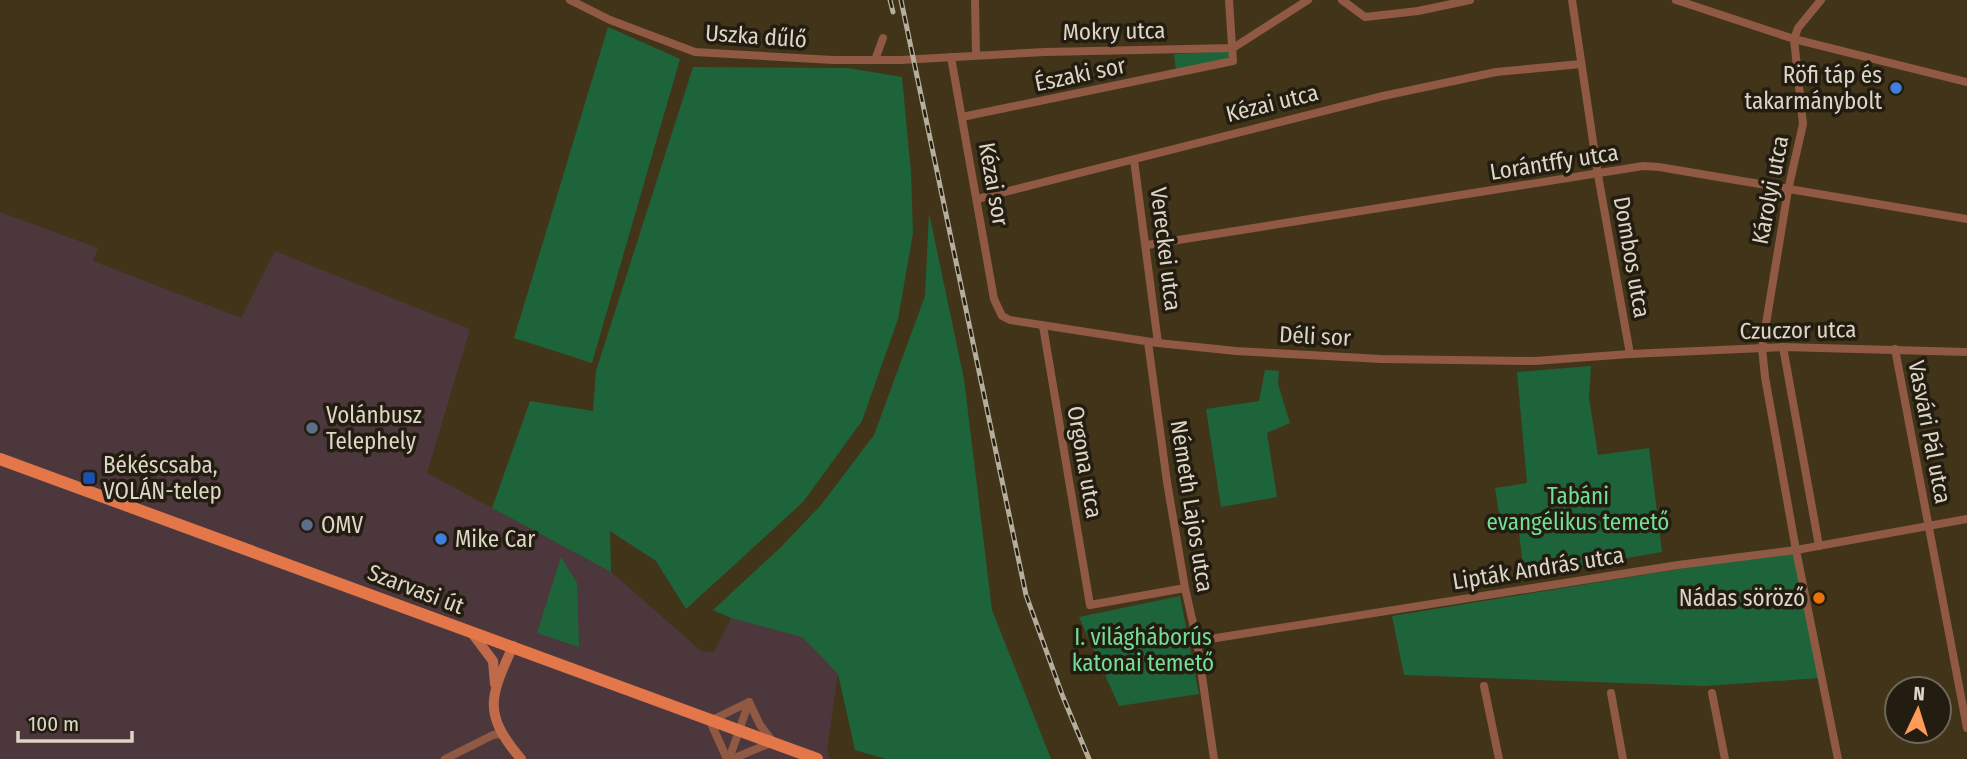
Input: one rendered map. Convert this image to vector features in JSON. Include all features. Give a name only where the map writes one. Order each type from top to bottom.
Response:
[{"type":"main road","name":"Szarvasi út","points":[[0,459],[817,759]]},
{"type":"street","name":"Uszka dűlő","points":[[570,0],[610,19],[695,52],[907,60]]},
{"type":"street","points":[[975,0],[976,55]]},
{"type":"street","points":[[1229,0],[1233,48],[1308,0]]},
{"type":"street","points":[[1342,0],[1365,17],[1418,11],[1470,0]]},
{"type":"street","name":"Dombos utca","points":[[1572,0],[1598,175],[1630,354]]},
{"type":"street","points":[[1676,0],[1794,39],[1967,82]]},
{"type":"street","points":[[1794,39],[1798,28],[1821,0]]},
{"type":"street","points":[[875,60],[883,38]]},
{"type":"street","name":"Károlyi utca","points":[[1794,39],[1803,124],[1788,190],[1762,348],[1796,550],[1838,759]]},
{"type":"street","name":"Mokry utca","points":[[907,60],[1045,52],[1233,48]]},
{"type":"street","name":"Északi sor","points":[[962,117],[1233,61],[1233,48]]},
{"type":"street","name":"Kézai sor","points":[[951,57],[994,299],[1002,316]]},
{"type":"street","name":"Kézai utca","points":[[977,198],[1383,96],[1496,72],[1581,64]]},
{"type":"street","name":"Vereckei utca","points":[[1134,160],[1158,343]]},
{"type":"street","name":"Lorántffy utca","points":[[1147,245],[1643,166],[1967,219]]},
{"type":"street","name":"Déli sor","points":[[1002,316],[1043,326],[1147,342],[1308,356],[1535,361],[1630,354]]},
{"type":"street","name":"Orgona utca","points":[[1043,326],[1090,605],[1185,588]]},
{"type":"street","name":"Németh Lajos utca","points":[[1147,342],[1167,482],[1197,641],[1214,759]]},
{"type":"street","points":[[1783,346],[1819,546]]},
{"type":"street","name":"Czuczor utca","points":[[1630,354],[1783,346],[1967,352]]},
{"type":"street","name":"Vasvári Pál utca","points":[[1895,349],[1967,728]]},
{"type":"street","name":"Lipták András utca","points":[[1197,641],[1678,565],[1796,550],[1967,519]]},
{"type":"street","points":[[472,633],[493,662],[494,710],[501,734],[521,759]]},
{"type":"street","points":[[495,686],[513,646]]},
{"type":"street","points":[[1484,686],[1499,759]]},
{"type":"street","points":[[1611,693],[1623,759]]},
{"type":"street","points":[[1712,694],[1725,759]]},
{"type":"street","points":[[730,759],[710,721],[750,699]]},
{"type":"street","points":[[730,759],[750,699]]},
{"type":"street","points":[[730,759],[773,742],[760,725],[750,699]]},
{"type":"street","points":[[445,759],[493,735],[501,734]]},
{"type":"shaded area","points":[[0,212],[98,248],[93,261],[241,318],[275,251],[470,329],[427,473],[611,572],[701,651],[714,652],[733,614],[801,636],[838,674],[827,750],[830,759],[0,759]]},
{"type":"green space","points":[[608,27],[680,59],[592,363],[514,338]]},
{"type":"green space","points":[[1230,51],[1231,55],[1225,60],[1176,71],[1174,54]]},
{"type":"green space","points":[[693,67],[848,68],[902,77],[911,173],[913,233],[898,319],[862,421],[803,502],[686,609],[656,561],[610,531],[611,572],[492,508],[530,401],[593,411],[596,371]]},
{"type":"green space","points":[[929,213],[964,379],[992,610],[1051,759],[886,759],[855,750],[838,674],[802,637],[731,618],[713,610],[781,547],[821,505],[874,435],[925,296]]},
{"type":"green space","name":"Tabáni evangélikus temető","points":[[1591,366],[1589,398],[1598,455],[1649,448],[1662,552],[1524,576],[1519,532],[1502,533],[1495,488],[1527,483],[1517,372]]},
{"type":"green space","points":[[1265,370],[1279,371],[1278,384],[1290,423],[1267,433],[1277,497],[1221,507],[1206,409],[1259,401]]},
{"type":"green space","points":[[1796,550],[1819,678],[1705,686],[1404,675],[1392,616]]},
{"type":"green space","points":[[561,557],[577,583],[579,647],[537,633]]},
{"type":"green space","name":"I. világháborús katonai temető","points":[[1180,596],[1199,694],[1119,706],[1079,617]]},
{"type":"railway","points":[[890,0],[893,12]]},
{"type":"railway","points":[[901,0],[1026,595],[1089,759]]},
{"type":"place","name":"Röfi táp és takarmánybolt","points":[[1896,88]]},
{"type":"place","name":"Volánbusz Telephely","points":[[312,428]]},
{"type":"place","name":"Békéscsaba, VOLÁN-telep","points":[[89,478]]},
{"type":"place","name":"OMV","points":[[307,525]]},
{"type":"place","name":"Mike Car","points":[[441,539]]},
{"type":"place","name":"Nádas söröző","points":[[1819,598]]}]
